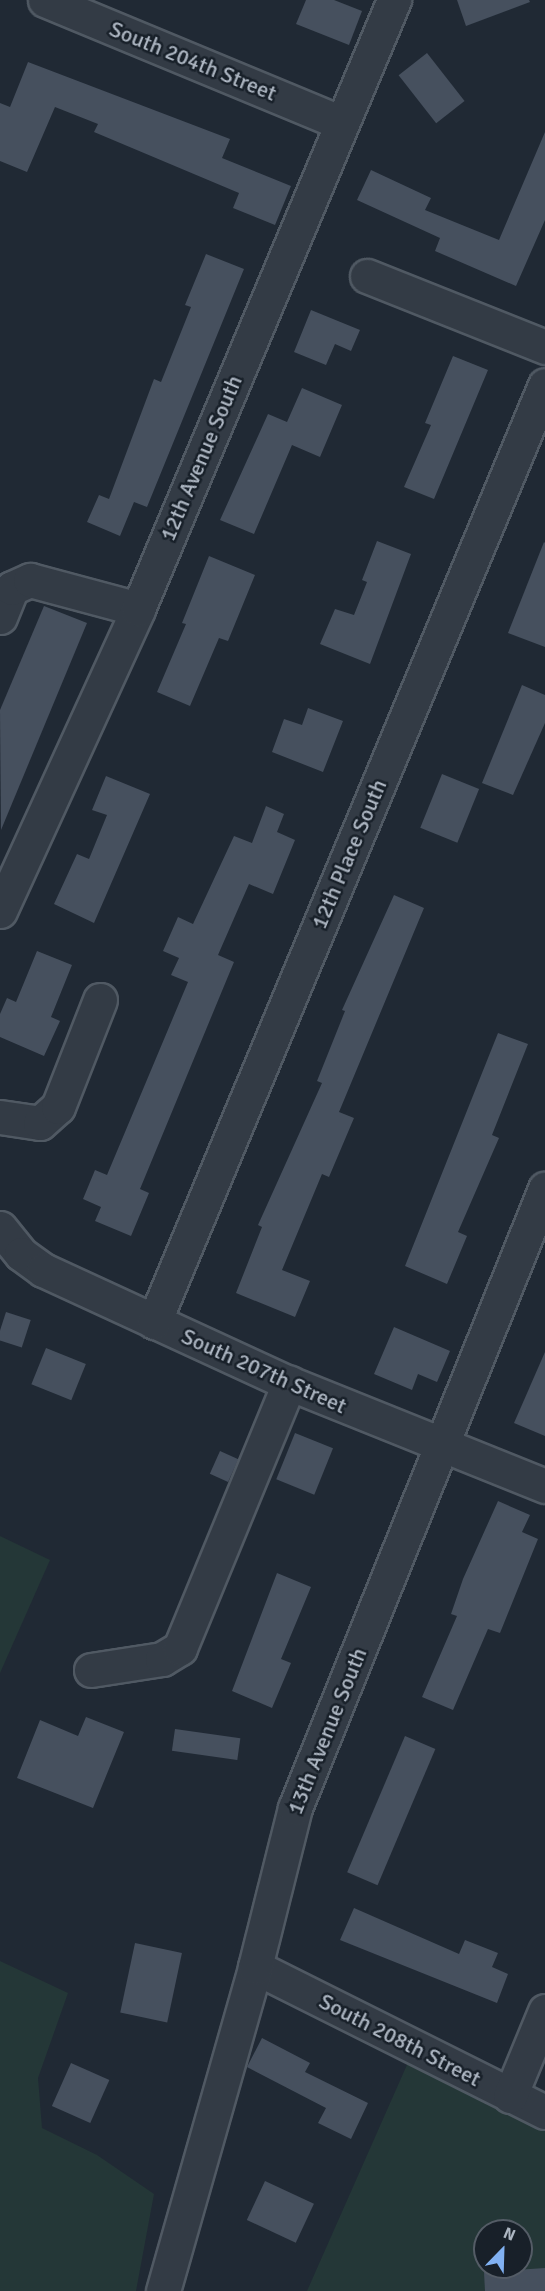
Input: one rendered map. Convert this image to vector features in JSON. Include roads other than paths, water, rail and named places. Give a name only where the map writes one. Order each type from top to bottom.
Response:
[{"type":"street","name":"South 204th Street","points":[[45,0],[342,123]]},
{"type":"street","name":"12th Avenue South","points":[[0,911],[138,609],[394,0]]},
{"type":"street","points":[[367,276],[545,347]]},
{"type":"street","name":"12th Place South","points":[[154,1322],[545,385]]},
{"type":"street","points":[[0,617],[12,588],[30,580],[138,609]]},
{"type":"street","points":[[0,1117],[40,1123],[58,1107],[100,1000]]},
{"type":"street","name":"13th Avenue South","points":[[163,2291],[255,1967],[295,1808],[545,1189]]},
{"type":"street","name":"South 207th Street","points":[[0,1228],[21,1254],[43,1270],[289,1383],[545,1486]]},
{"type":"street","points":[[91,1670],[162,1659],[180,1648],[289,1383]]},
{"type":"street","name":"South 208th Street","points":[[255,1967],[545,2112]]},
{"type":"street","points":[[510,2096],[545,2011]]}]
